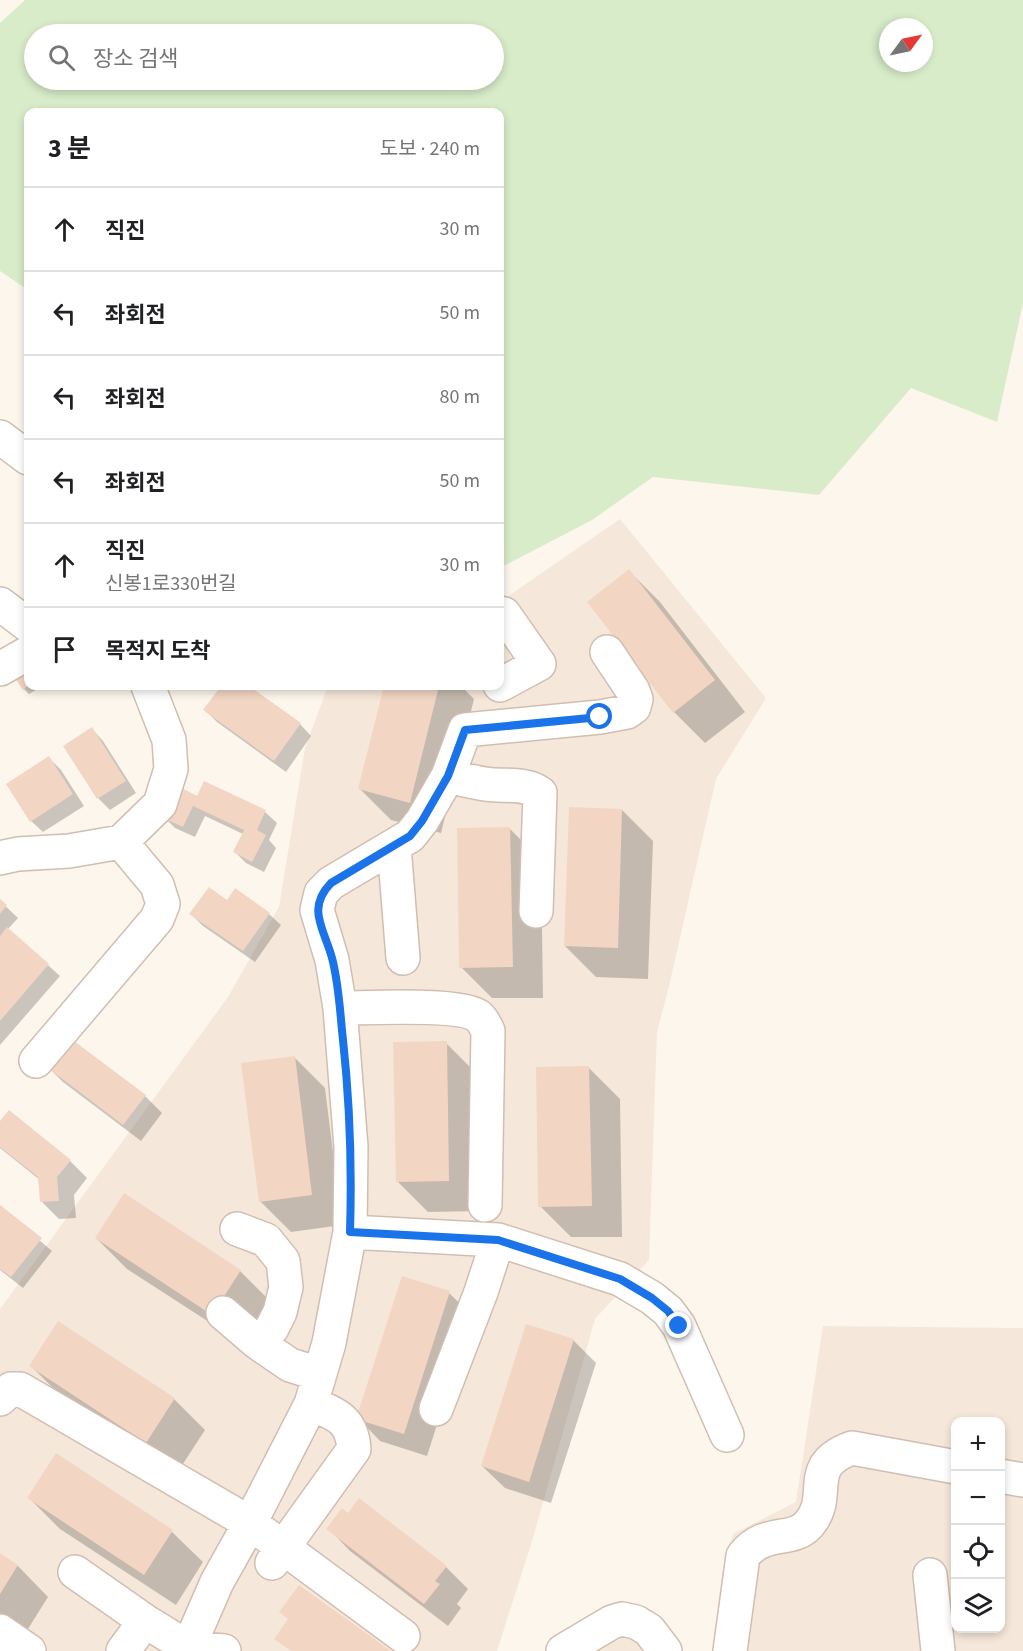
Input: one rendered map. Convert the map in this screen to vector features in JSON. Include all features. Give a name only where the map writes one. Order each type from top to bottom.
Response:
[{"type":"street","points":[[0,437],[24,455]]},
{"type":"street","points":[[0,604],[24,622]]},
{"type":"street","points":[[504,614],[539,664],[504,682]]},
{"type":"street","points":[[465,730],[600,717],[627,712],[634,707],[636,699],[607,652]]},
{"type":"street","points":[[0,669],[24,655]]},
{"type":"street","points":[[0,858],[18,854],[69,851],[121,842],[160,804],[171,769],[169,740],[150,690]]},
{"type":"street","points":[[188,1649],[217,1582],[250,1523],[315,1389],[329,1343],[350,1232],[351,1147],[340,1008],[332,960],[317,910],[321,893],[331,883],[410,836],[422,821],[448,776],[475,708],[492,690]]},
{"type":"street","points":[[448,776],[486,784],[535,789],[540,793],[536,911]]},
{"type":"street","points":[[36,1061],[157,919],[163,904],[158,885],[121,842]]},
{"type":"street","points":[[394,846],[403,958]]},
{"type":"street","points":[[340,1008],[422,1007],[465,1010],[477,1015],[485,1023],[488,1031],[485,1205]]},
{"type":"street","points":[[237,1229],[266,1240],[283,1261],[286,1287],[280,1312],[272,1328],[258,1343]]},
{"type":"street","points":[[350,1232],[498,1240],[620,1279],[652,1298],[668,1311],[679,1326],[728,1434]]},
{"type":"street","points":[[436,1409],[481,1292],[498,1240]]},
{"type":"street","points":[[223,1313],[258,1343],[290,1365],[315,1389],[331,1412],[345,1421],[353,1435],[354,1449],[278,1555]]},
{"type":"street","points":[[0,1399],[11,1389],[20,1389],[250,1523],[278,1555],[403,1636]]},
{"type":"street","points":[[730,1651],[744,1556],[752,1545],[763,1539],[798,1533],[809,1525],[816,1512],[824,1466],[836,1454],[852,1448],[951,1466]]},
{"type":"street","points":[[1005,1477],[1023,1480]]},
{"type":"street","points":[[75,1572],[188,1649],[224,1651]]},
{"type":"street","points":[[930,1575],[938,1651]]},
{"type":"street","points":[[563,1651],[612,1622],[622,1619],[636,1622],[649,1630],[665,1651]]},
{"type":"street","points":[[123,1651],[145,1621]]},
{"type":"street","points":[[0,1631],[29,1651]]},
{"type":"shaded area","points":[[620,519],[766,698],[716,779],[657,1033],[649,1260],[595,1319],[533,1538],[497,1651],[0,1651],[0,1309],[228,997],[279,907],[305,748],[327,690],[504,690],[504,599]]},
{"type":"shaded area","points":[[823,1326],[1023,1328],[1023,1651],[712,1651],[719,1647],[722,1573],[733,1534],[796,1502]]},
{"type":"shaded area","points":[[608,1613],[671,1651],[548,1651]]},
{"type":"green space","points":[[25,0],[1023,0],[1023,303],[997,422],[911,388],[819,495],[653,477],[592,520],[504,566],[504,108],[24,108],[24,287],[0,271],[0,23]]},
{"type":"building","points":[[629,569],[715,680],[673,713],[587,602]]},
{"type":"building","points":[[24,666],[23,690],[12,674]]},
{"type":"building","points":[[218,690],[255,690],[301,723],[274,761],[203,710]]},
{"type":"building","points":[[383,690],[438,690],[410,803],[358,789]]},
{"type":"building","points":[[92,727],[126,781],[97,799],[63,746]]},
{"type":"building","points":[[49,756],[73,794],[30,822],[6,784]]},
{"type":"building","points":[[204,781],[266,810],[257,830],[266,835],[252,862],[233,852],[244,830],[193,806],[183,827],[161,817],[176,785],[197,796]]},
{"type":"building","points":[[569,807],[622,809],[618,948],[564,946]]},
{"type":"building","points":[[510,827],[513,967],[459,968],[457,828]]},
{"type":"building","points":[[209,887],[227,900],[235,888],[270,913],[243,951],[189,914]]},
{"type":"building","points":[[0,899],[7,905],[0,914]]},
{"type":"building","points":[[7,927],[49,964],[0,1021],[0,936]]},
{"type":"building","points":[[66,1035],[146,1095],[123,1125],[44,1065]]},
{"type":"building","points":[[447,1041],[449,1181],[396,1182],[393,1042]]},
{"type":"building","points":[[295,1056],[312,1195],[259,1202],[241,1063]]},
{"type":"building","points":[[589,1066],[592,1206],[538,1207],[536,1067]]},
{"type":"building","points":[[9,1110],[71,1160],[57,1177],[59,1201],[40,1202],[38,1177],[0,1147],[0,1121]]},
{"type":"building","points":[[124,1193],[241,1270],[212,1315],[95,1238]]},
{"type":"building","points":[[0,1205],[42,1238],[11,1277],[0,1269]]},
{"type":"building","points":[[402,1276],[450,1291],[404,1434],[356,1419]]},
{"type":"building","points":[[58,1321],[175,1398],[146,1443],[29,1366]]},
{"type":"building","points":[[526,1324],[574,1339],[529,1482],[481,1466]]},
{"type":"building","points":[[56,1453],[173,1530],[144,1575],[27,1498]]},
{"type":"building","points":[[359,1498],[447,1566],[435,1581],[440,1584],[424,1604],[326,1529],[342,1508],[348,1513]]},
{"type":"building","points":[[0,1553],[18,1565],[0,1594]]},
{"type":"building","points":[[299,1585],[391,1651],[291,1651],[274,1639],[288,1619],[279,1612]]},
{"type":"route","points":[[600,717],[465,730],[448,776],[422,821],[410,836],[331,883],[321,893],[317,910],[332,960],[340,1008],[347,1078],[352,1186],[350,1232],[498,1240],[620,1279],[652,1298],[668,1311],[679,1326]]}]
